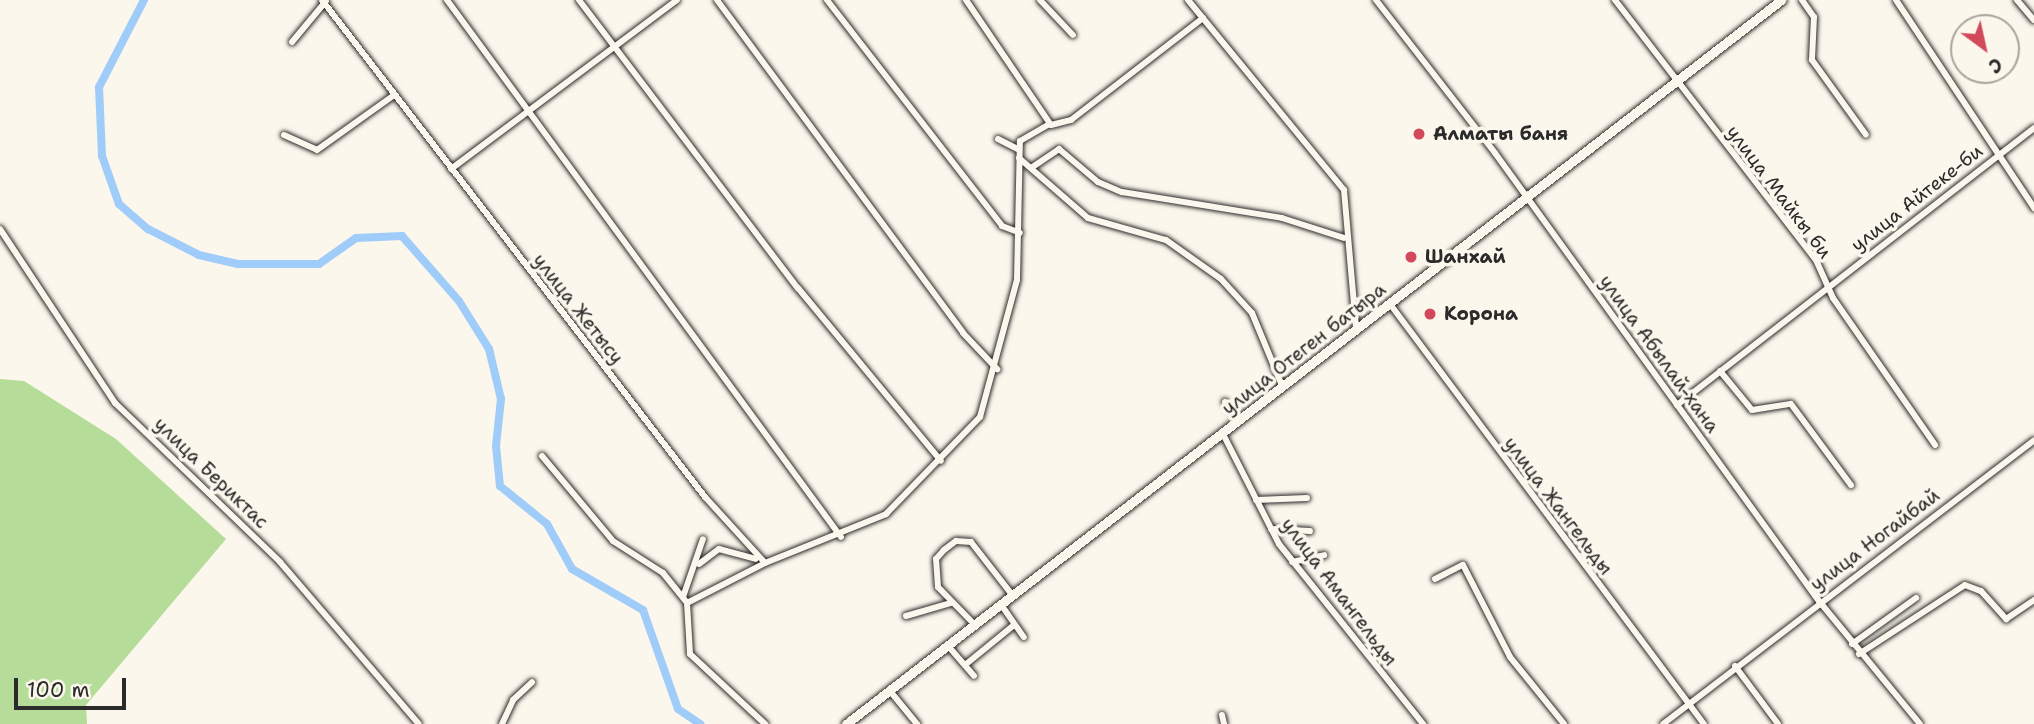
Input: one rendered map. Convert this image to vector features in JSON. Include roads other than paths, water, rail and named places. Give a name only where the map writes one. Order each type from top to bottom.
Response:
[{"type":"main road","name":"улица Отеген батыра","points":[[846,724],[1002,606],[1781,0]]},
{"type":"street","points":[[447,0],[841,537]]},
{"type":"street","points":[[579,0],[798,288],[941,461]]},
{"type":"street","points":[[451,169],[677,0]]},
{"type":"street","points":[[717,0],[963,333],[997,369]]},
{"type":"street","points":[[827,0],[1002,226],[1020,233]]},
{"type":"street","points":[[966,0],[1050,125]]},
{"type":"street","points":[[1040,0],[1073,35]]},
{"type":"street","points":[[1188,0],[1333,173],[1348,200],[1344,238],[1356,328]]},
{"type":"street","name":"улица Абылай-хана","points":[[1377,0],[1526,197],[1819,601],[1859,654],[1920,724]]},
{"type":"street","name":"улица Майкы би","points":[[1615,0],[1815,260],[1828,287],[1935,444]]},
{"type":"street","points":[[1802,0],[1814,17],[1816,65],[1866,135]]},
{"type":"street","points":[[1896,0],[2034,208]]},
{"type":"street","points":[[2017,0],[2034,20]]},
{"type":"street","points":[[292,42],[324,1]]},
{"type":"street","name":"улица Жетысу","points":[[324,1],[451,169],[756,559],[765,563]]},
{"type":"street","points":[[1040,126],[1071,120],[1203,18]]},
{"type":"street","points":[[284,135],[317,150],[394,95]]},
{"type":"street","points":[[1018,149],[1045,117]]},
{"type":"street","name":"улица Айтеке-би","points":[[1677,405],[2034,128]]},
{"type":"street","points":[[998,139],[1018,149]]},
{"type":"street","points":[[685,600],[765,563],[841,537],[886,514],[941,461],[980,417],[997,369],[1020,233],[1018,149]]},
{"type":"street","points":[[1031,168],[1059,149],[1098,183],[1122,192],[1282,218],[1344,238]]},
{"type":"street","points":[[1019,158],[1088,218],[1166,240],[1221,279],[1252,313],[1283,388]]},
{"type":"street","name":"улица Бериктас","points":[[0,229],[115,403],[280,562],[419,724]]},
{"type":"street","name":"улица Жангельды","points":[[1390,304],[1617,616],[1704,724]]},
{"type":"street","points":[[1720,371],[1752,410],[1791,404],[1851,485]]},
{"type":"street","points":[[1225,402],[1241,420]]},
{"type":"street","name":"улица Амангельды","points":[[1223,434],[1270,529],[1292,562],[1423,724]]},
{"type":"street","name":"улица Ногайбай","points":[[1663,724],[1819,601],[2034,440]]},
{"type":"street","points":[[542,456],[612,541],[663,573],[685,600]]},
{"type":"street","points":[[1256,500],[1307,499]]},
{"type":"street","points":[[1270,529],[1310,531]]},
{"type":"street","points":[[703,539],[699,564],[685,600],[690,654],[765,724]]},
{"type":"street","points":[[976,626],[938,587],[936,559],[965,539],[1013,596]]},
{"type":"street","points":[[699,564],[719,549],[756,559]]},
{"type":"street","points":[[1292,562],[1324,555]]},
{"type":"street","points":[[1435,579],[1463,565],[1498,639],[1564,724]]},
{"type":"street","points":[[1859,654],[1965,585],[1981,591],[2006,618],[2034,600]]},
{"type":"street","points":[[1852,644],[1916,598]]},
{"type":"street","points":[[906,616],[951,603]]},
{"type":"street","points":[[1002,606],[1024,637]]},
{"type":"street","points":[[965,665],[1014,625]]},
{"type":"street","points":[[949,647],[974,676]]},
{"type":"street","points":[[1735,667],[1778,724]]},
{"type":"street","points":[[502,724],[513,700],[532,682]]},
{"type":"street","points":[[890,691],[917,724]]},
{"type":"street","points":[[1222,715],[1224,724]]},
{"type":"waterway","points":[[144,0],[99,87],[102,156],[119,204],[148,229],[199,255],[238,264],[319,264],[356,238],[402,236],[459,301],[489,349],[501,399],[496,446],[500,486],[547,524],[572,569],[643,610],[678,709],[700,724]]},
{"type":"place","name":"Алматы баня","points":[[1419,134]]},
{"type":"place","name":"Шанхай","points":[[1411,257]]},
{"type":"place","name":"Корона","points":[[1430,314]]}]
